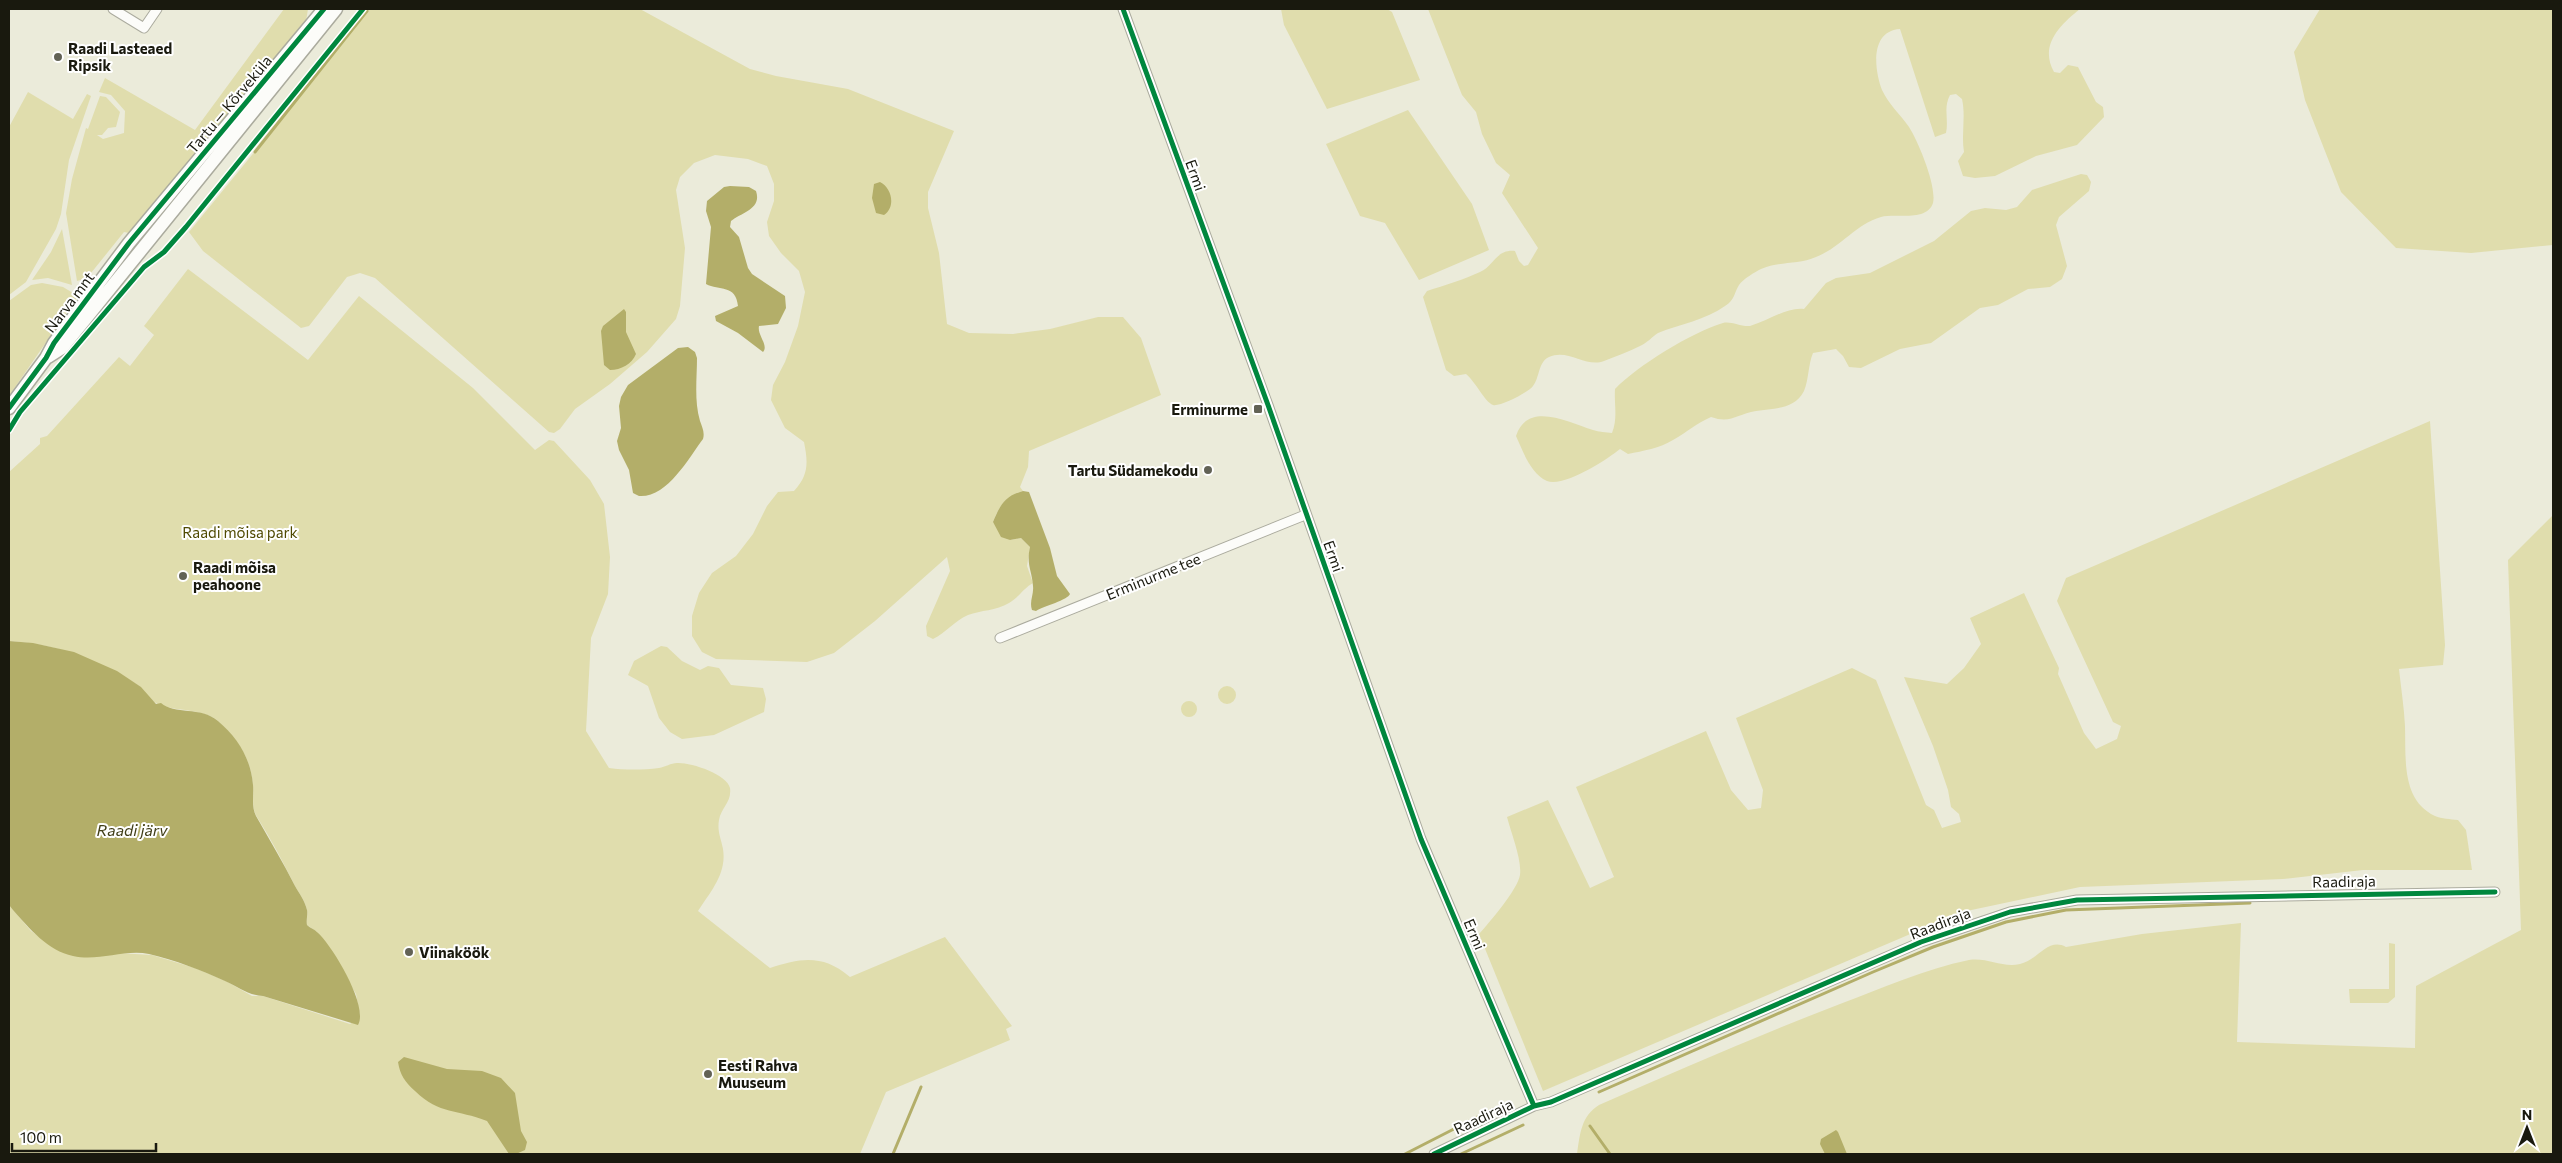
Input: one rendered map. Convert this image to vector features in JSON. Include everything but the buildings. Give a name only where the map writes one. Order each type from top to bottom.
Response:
[{"type":"main road","points":[[312,23],[313,9]]},
{"type":"main road","name":"Tartu — Kõrveküla","points":[[153,214],[324,9]]},
{"type":"main road","name":"Tartu — Kõrveküla","points":[[46,358],[62,348],[336,9]]},
{"type":"main road","name":"Narva mnt","points":[[9,408],[46,358],[60,335],[153,214]]},
{"type":"street","points":[[113,9],[144,28],[158,9]]},
{"type":"street","name":"Ermi","points":[[1124,9],[1268,405],[1305,515],[1421,839],[1534,1106]]},
{"type":"street","name":"Erminurme tee","points":[[1000,638],[1305,515]]},
{"type":"street","name":"Raadiraja","points":[[1434,1154],[1534,1106],[1551,1102],[1921,942],[1971,923],[2035,906],[2077,900],[2495,892]]},
{"type":"green space","points":[[284,9],[308,9],[306,21],[129,233],[124,232],[87,278],[77,281],[66,213],[72,179],[86,128],[88,129],[100,96],[106,97],[120,112],[116,127],[108,128],[102,135],[97,135],[103,139],[124,133],[125,111],[111,95],[99,92],[105,78],[195,130]]},
{"type":"green space","points":[[369,9],[640,9],[750,69],[776,76],[848,89],[954,131],[928,192],[928,208],[939,253],[947,324],[969,333],[1013,334],[1050,329],[1098,317],[1123,317],[1141,338],[1161,395],[1029,451],[1028,467],[1020,487],[1023,491],[1004,502],[993,522],[1010,540],[1021,538],[1030,547],[1027,566],[1033,583],[1009,603],[999,608],[968,615],[958,620],[933,639],[927,636],[926,626],[950,571],[947,557],[875,621],[834,653],[807,662],[716,659],[702,652],[692,636],[692,616],[699,593],[712,573],[736,556],[753,534],[767,506],[778,492],[794,491],[805,474],[806,468],[804,442],[785,428],[771,400],[773,385],[785,362],[798,326],[805,292],[799,271],[781,253],[769,236],[767,222],[774,201],[774,184],[767,166],[748,159],[715,155],[694,163],[680,177],[676,190],[685,248],[680,306],[676,319],[647,352],[610,384],[575,409],[560,429],[554,433],[549,432],[375,278],[360,273],[347,277],[309,326],[301,328],[203,251],[189,232]]},
{"type":"green space","points":[[1281,9],[1387,9],[1392,12],[1420,80],[1327,109],[1284,25]]},
{"type":"green space","points":[[1428,9],[2080,9],[2065,22],[2054,36],[2050,44],[2050,62],[2054,72],[2060,73],[2068,65],[2078,67],[2096,102],[2103,107],[2104,117],[2077,145],[2036,156],[1995,176],[1975,178],[1963,176],[1958,161],[1964,152],[1964,112],[1962,99],[1956,94],[1950,95],[1946,109],[1946,133],[1935,137],[1900,29],[1890,31],[1883,36],[1877,52],[1876,62],[1879,81],[1891,105],[1909,127],[1922,153],[1932,186],[1933,203],[1930,209],[1918,215],[1887,216],[1872,220],[1833,248],[1816,257],[1761,269],[1741,283],[1731,301],[1718,311],[1658,333],[1643,345],[1604,361],[1590,362],[1563,355],[1549,357],[1543,362],[1530,389],[1508,401],[1493,405],[1466,374],[1454,376],[1446,370],[1423,297],[1427,291],[1480,272],[1499,255],[1509,251],[1515,251],[1519,261],[1524,266],[1528,265],[1538,248],[1502,193],[1510,175],[1496,163],[1482,134],[1476,112],[1462,95]]},
{"type":"green space","points":[[2320,9],[2553,9],[2553,245],[2471,253],[2396,248],[2341,192],[2305,100],[2294,52]]},
{"type":"green space","points":[[28,92],[73,119],[87,94],[91,96],[69,160],[61,214],[56,229],[26,282],[9,295],[9,127]]},
{"type":"green space","points":[[1408,110],[1472,204],[1489,250],[1419,280],[1385,223],[1360,216],[1326,144]]},
{"type":"green space","points":[[2081,174],[2087,175],[2091,182],[2089,191],[2059,217],[2056,225],[2067,266],[2062,279],[2050,287],[2028,289],[1998,305],[1980,308],[1931,343],[1900,349],[1861,368],[1849,367],[1843,356],[1836,349],[1813,353],[1804,391],[1795,402],[1783,407],[1749,412],[1729,419],[1711,417],[1663,445],[1628,454],[1620,449],[1574,477],[1554,482],[1547,481],[1536,473],[1524,455],[1516,436],[1522,425],[1530,419],[1539,416],[1561,419],[1595,431],[1612,433],[1615,417],[1615,389],[1651,360],[1696,334],[1723,323],[1750,326],[1790,310],[1804,309],[1826,283],[1836,278],[1870,273],[1934,241],[1971,211],[1985,208],[2006,210],[2017,207],[2032,190]]},
{"type":"green space","points":[[62,229],[72,285],[48,278],[32,280],[51,252]]},
{"type":"green space","name":"Raadi mõisa park","points":[[188,269],[308,360],[359,296],[473,388],[535,450],[549,440],[554,441],[590,480],[604,504],[610,557],[608,594],[591,638],[586,731],[609,768],[647,769],[683,763],[715,774],[722,778],[730,788],[728,801],[720,816],[719,824],[724,858],[720,875],[698,911],[770,968],[802,960],[821,961],[830,964],[850,977],[945,937],[1012,1026],[1006,1029],[1010,1040],[886,1092],[860,1154],[9,1154],[9,905],[31,931],[59,950],[90,957],[117,953],[152,955],[195,968],[226,981],[252,996],[263,996],[350,1024],[360,1016],[356,994],[317,932],[307,925],[305,903],[255,814],[252,777],[247,759],[238,743],[226,729],[206,714],[158,704],[136,684],[90,660],[44,645],[9,641],[9,472],[40,444],[40,438],[47,436],[119,357],[130,366],[154,335],[144,326]]},
{"type":"green space","points":[[42,283],[63,287],[78,296],[9,396],[9,301],[31,285]]},
{"type":"green space","points":[[2430,421],[2445,645],[2443,665],[2399,669],[2405,719],[2406,764],[2411,789],[2416,800],[2424,809],[2438,817],[2458,820],[2466,830],[2472,870],[2363,870],[2283,879],[2080,887],[1962,912],[1543,1091],[1479,934],[1509,897],[1520,875],[1518,854],[1507,817],[1548,800],[1590,888],[1614,877],[1576,787],[1706,731],[1731,790],[1748,810],[1761,808],[1763,790],[1736,718],[1852,668],[1876,680],[1926,805],[1934,810],[1942,828],[1961,822],[1959,814],[1951,807],[1948,790],[1933,746],[1904,677],[1947,684],[1964,668],[1981,644],[1970,618],[2024,593],[2059,668],[2058,674],[2084,733],[2096,749],[2117,739],[2121,726],[2113,722],[2057,601],[2066,578]]},
{"type":"green space","points":[[2553,515],[2553,1154],[1577,1154],[1582,1126],[1588,1114],[1599,1105],[1779,1028],[1888,985],[1969,960],[1976,959],[2007,965],[2020,964],[2054,945],[2066,947],[2142,934],[2241,923],[2237,1042],[2415,1048],[2416,986],[2521,930],[2508,560]]},
{"type":"green space","points":[[661,646],[667,647],[682,661],[700,670],[708,666],[719,668],[731,685],[763,688],[766,699],[764,712],[714,735],[682,739],[670,732],[659,718],[648,686],[628,675],[634,661]]},
{"type":"green space","points":[[1227,686],[1235,691],[1236,695],[1231,703],[1227,704],[1219,699],[1218,695],[1223,687]]},
{"type":"green space","points":[[1189,701],[1197,709],[1189,717],[1181,709]]},
{"type":"green space","points":[[2389,943],[2395,944],[2395,997],[2388,1003],[2350,1003],[2349,989],[2389,989]]},
{"type":"water","points":[[880,182],[890,193],[891,198],[888,212],[884,215],[876,213],[872,198],[874,184]]},
{"type":"water","points":[[724,187],[749,187],[756,191],[757,197],[754,206],[731,221],[730,227],[739,237],[748,268],[752,274],[785,296],[786,308],[778,324],[759,326],[765,346],[763,352],[738,333],[716,321],[715,316],[738,306],[737,299],[734,294],[726,289],[706,284],[711,227],[706,211],[707,201]]},
{"type":"water","points":[[624,309],[626,312],[626,332],[636,354],[626,366],[610,370],[604,365],[601,331],[603,326]]},
{"type":"water","points":[[688,347],[695,352],[697,358],[697,406],[703,439],[684,466],[668,484],[659,491],[639,496],[633,493],[629,470],[619,450],[617,441],[621,428],[619,406],[621,397],[628,385],[678,348]]},
{"type":"water","points":[[1023,491],[1029,492],[1050,548],[1057,576],[1070,594],[1036,611],[1032,610],[1031,607],[1033,589],[1029,563],[1030,547],[1021,538],[1010,540],[1001,537],[993,522],[1004,502]]},
{"type":"water","name":"Raadi järv","points":[[9,641],[33,643],[74,652],[117,671],[141,687],[156,704],[161,703],[173,709],[211,716],[232,735],[250,766],[256,816],[303,900],[307,912],[307,925],[324,939],[347,976],[358,1004],[360,1016],[358,1025],[252,994],[197,969],[149,954],[130,953],[92,958],[73,956],[47,944],[26,924],[9,905]]},
{"type":"water","points":[[404,1057],[447,1069],[482,1071],[501,1078],[515,1093],[521,1131],[527,1142],[525,1150],[516,1154],[509,1154],[487,1121],[441,1108],[424,1099],[408,1084],[402,1075],[398,1062]]},
{"type":"water","points":[[1836,1130],[1847,1154],[1825,1154],[1820,1144],[1821,1139]]},
{"type":"waterway","points":[[255,152],[367,11]]},
{"type":"waterway","points":[[1599,1092],[1873,972],[1933,947],[2006,922],[2066,910],[2250,903]]},
{"type":"waterway","points":[[893,1154],[921,1087]]},
{"type":"waterway","points":[[1405,1154],[1493,1109]]},
{"type":"waterway","points":[[1461,1154],[1523,1125]]},
{"type":"waterway","points":[[1590,1126],[1610,1154]]},
{"type":"cycle path","points":[[9,408],[46,358],[54,343],[129,243],[324,9]]},
{"type":"cycle path","points":[[9,430],[20,412],[144,267],[164,252],[186,227],[363,9]]},
{"type":"cycle path","points":[[1123,9],[1268,405],[1421,839],[1534,1106]]},
{"type":"cycle path","points":[[1434,1154],[1534,1106],[1551,1102],[1921,942],[2010,912],[2077,900],[2495,892]]},
{"type":"place","name":"Raadi Lasteaed Ripsik","points":[[58,57]]},
{"type":"place","name":"Erminurme","points":[[1258,409]]},
{"type":"place","name":"Tartu Südamekodu","points":[[1208,470]]},
{"type":"place","name":"Raadi mõisa peahoone","points":[[183,576]]},
{"type":"place","name":"Viinaköök","points":[[409,952]]},
{"type":"place","name":"Eesti Rahva Muuseum","points":[[708,1074]]}]
